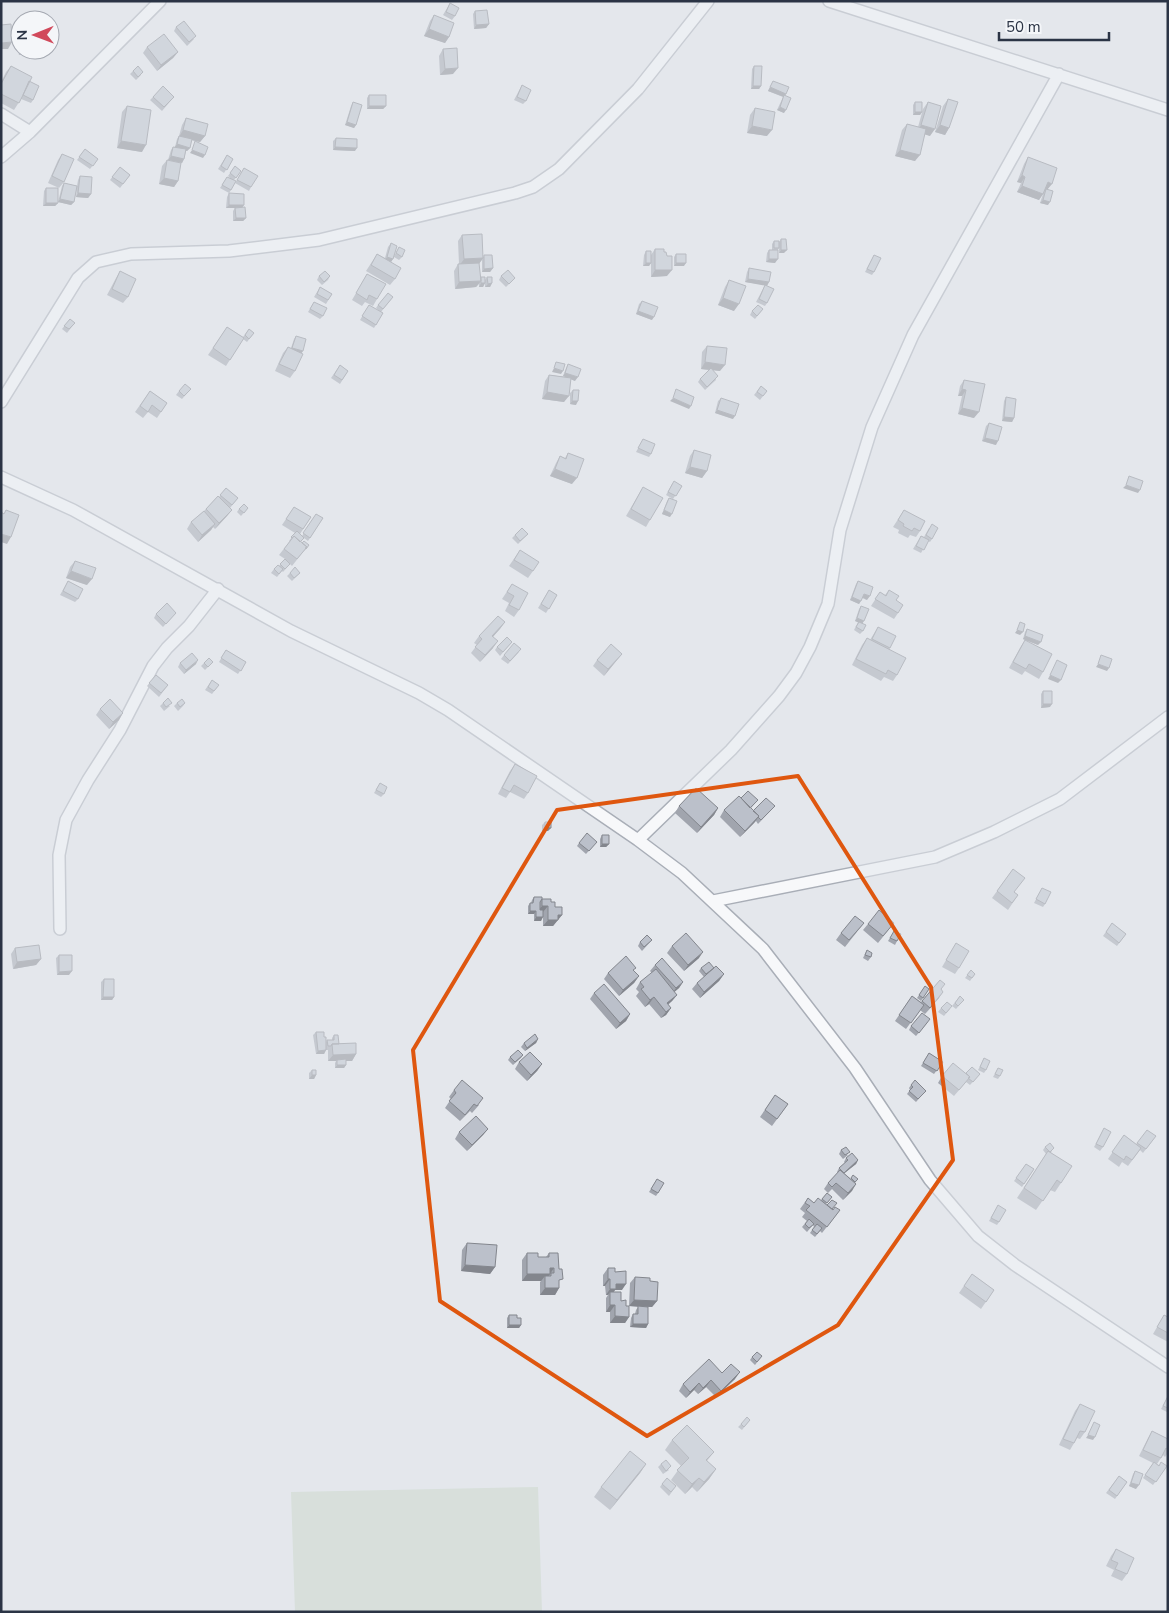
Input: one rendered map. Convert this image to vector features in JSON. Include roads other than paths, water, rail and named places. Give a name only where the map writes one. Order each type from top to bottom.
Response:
[{"type":"street","points":[[1,157],[30,132],[160,1]]},
{"type":"street","points":[[1,402],[78,278],[96,262],[131,254],[229,252],[319,240],[533,187],[560,169],[638,89],[708,1]]},
{"type":"street","points":[[829,1],[1168,110]]},
{"type":"street","points":[[638,840],[731,750],[779,696],[796,673],[810,647],[828,604],[840,530],[872,427],[913,335],[1059,74]]},
{"type":"street","points":[[1,114],[30,132]]},
{"type":"street","points":[[1,477],[73,510],[291,631],[419,693],[448,710],[638,840],[682,873],[763,949],[855,1068],[930,1180],[978,1236],[1023,1271],[1166,1361]]},
{"type":"street","points":[[60,928],[59,855],[66,820],[88,780],[120,730],[152,666],[218,589]]},
{"type":"street","points":[[713,902],[935,856],[994,832],[1060,799],[1168,717]]}]
